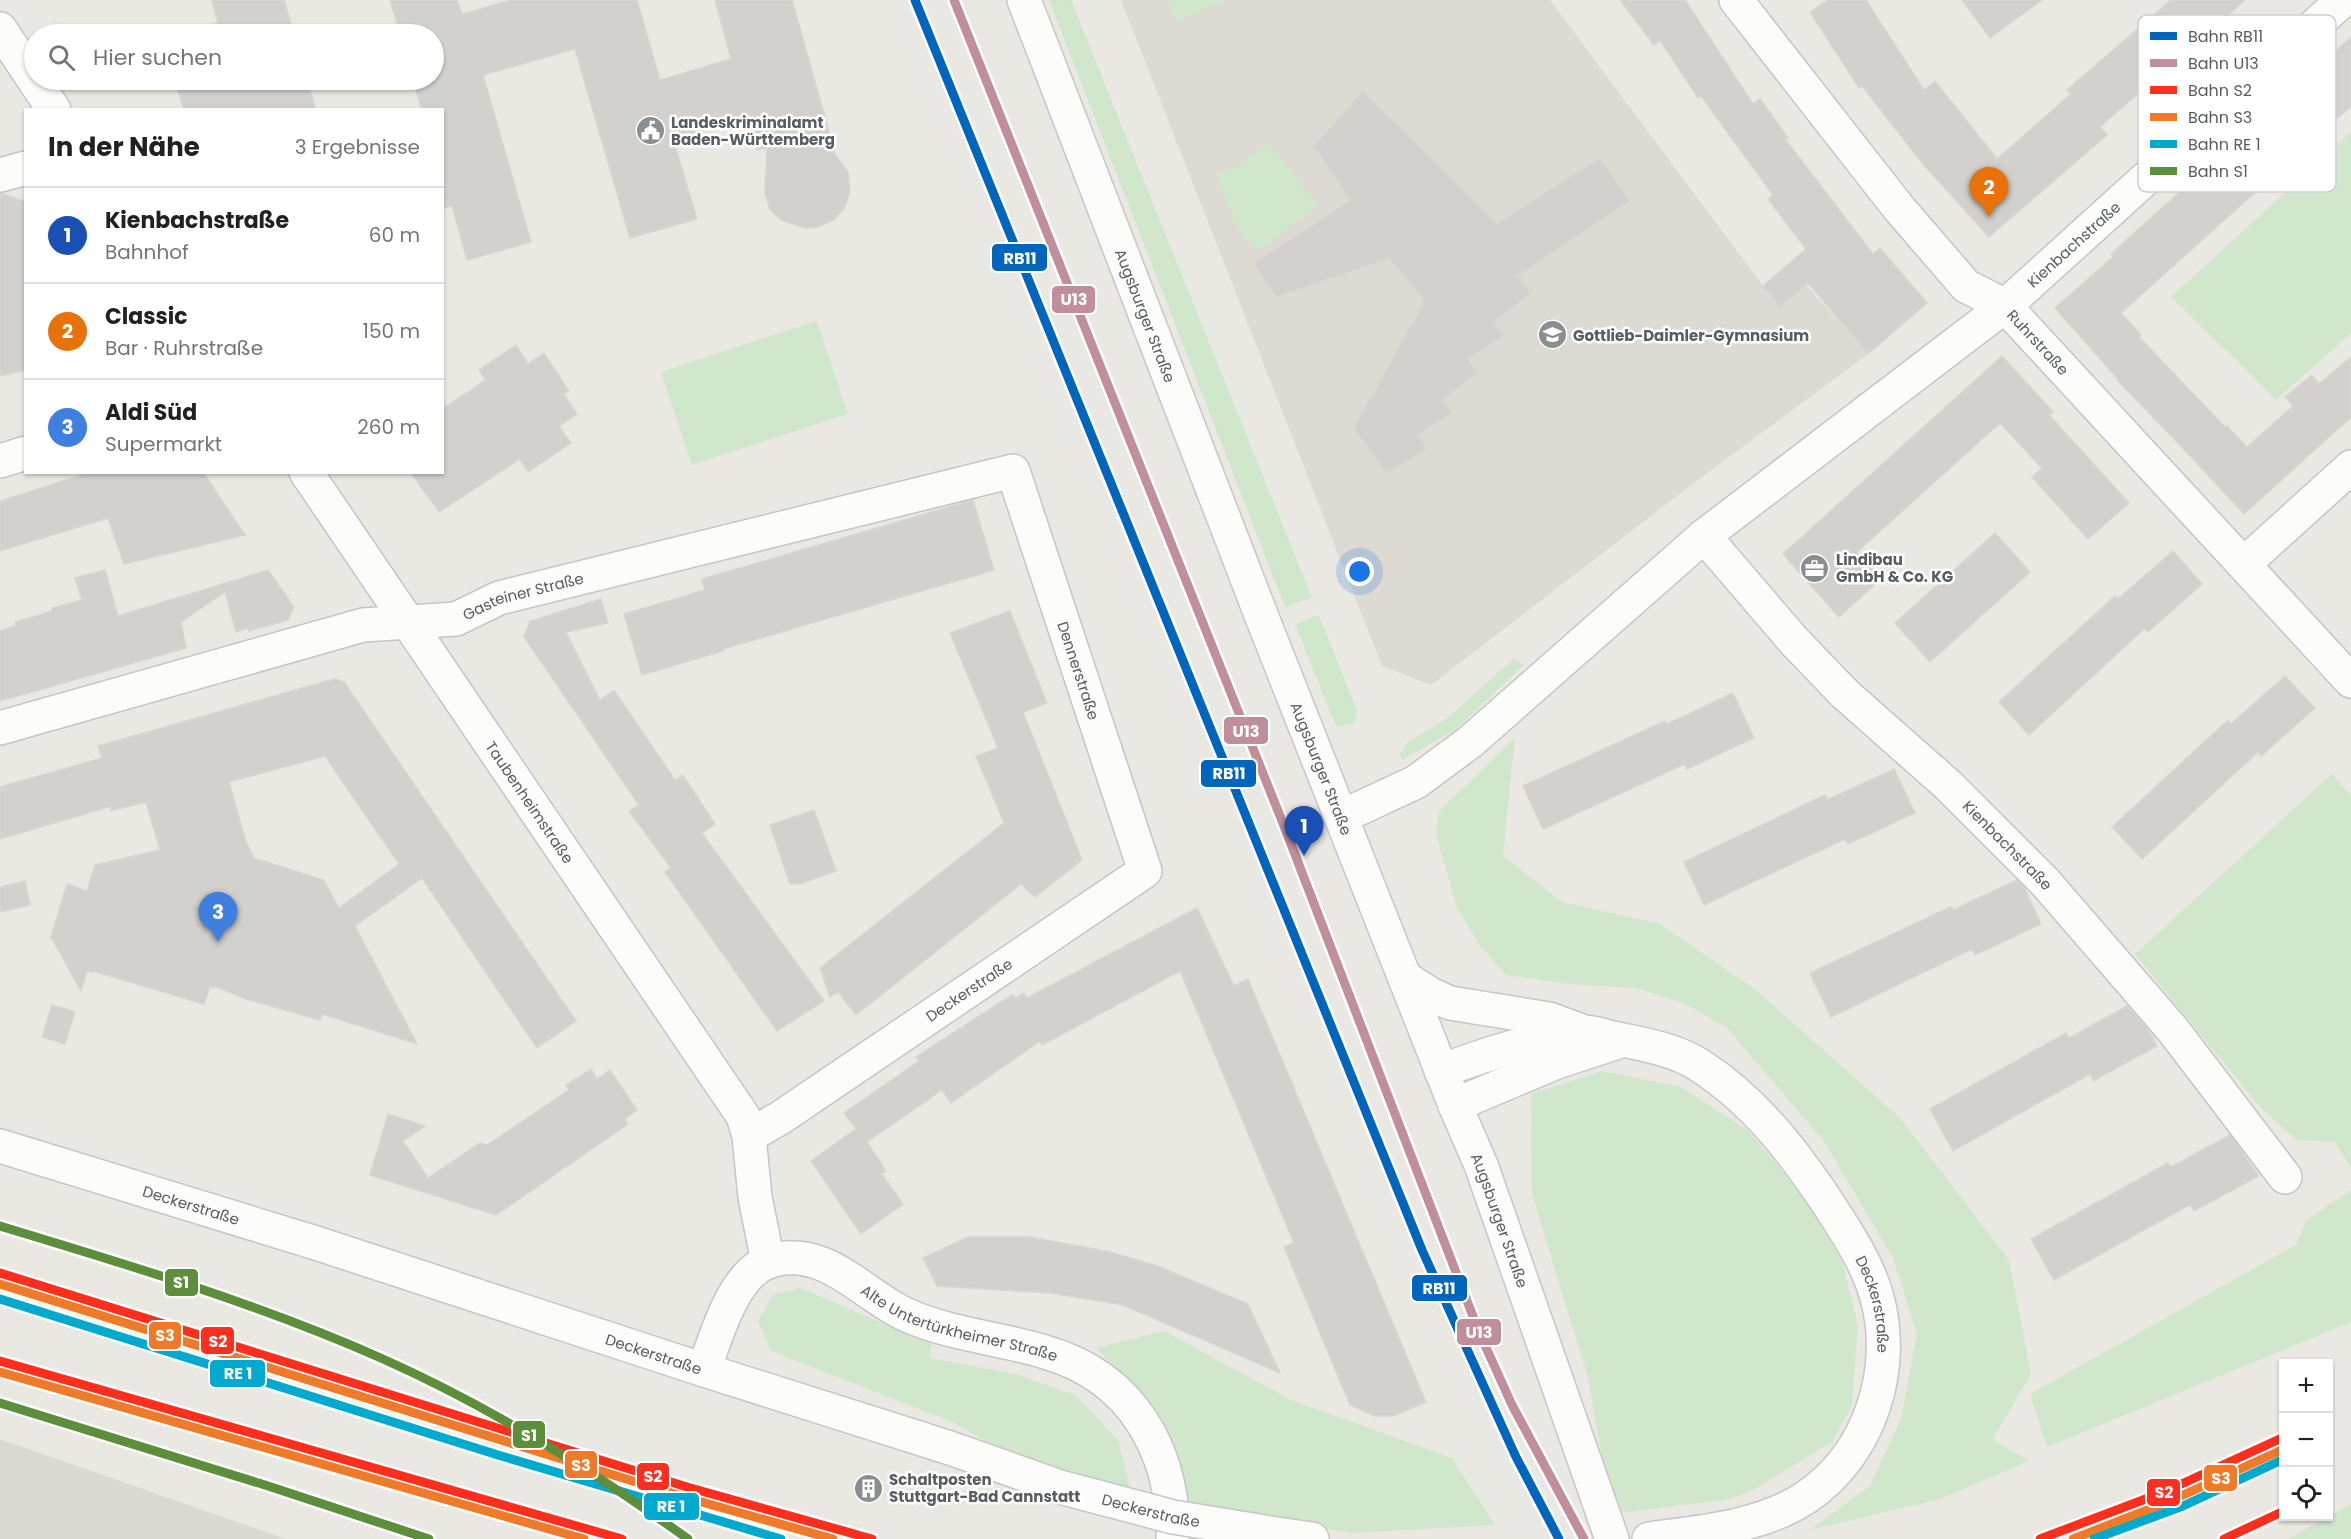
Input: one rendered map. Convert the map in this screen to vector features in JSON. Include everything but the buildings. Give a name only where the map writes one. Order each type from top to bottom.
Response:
[{"type":"street","name":"Augsburger Straße","points":[[1024,0],[1341,817],[1480,1165],[1612,1539]]},
{"type":"street","name":"Ruhrstraße","points":[[1736,0],[1899,207],[1966,286],[2005,306],[2245,563],[2351,681]]},
{"type":"street","name":"Kienbachstraße","points":[[2326,15],[2343,0]]},
{"type":"street","points":[[0,29],[24,65]]},
{"type":"street","points":[[41,90],[53,108]]},
{"type":"street","points":[[0,175],[24,169]]},
{"type":"street","name":"Kienbachstraße","points":[[1341,817],[1416,782],[1470,742],[1704,536],[2005,306],[2138,186]]},
{"type":"street","points":[[0,461],[24,454]]},
{"type":"street","points":[[2245,563],[2351,467]]},
{"type":"street","name":"Gasteiner Straße","points":[[0,728],[363,625],[456,619],[499,598],[1013,471]]},
{"type":"street","name":"Dennerstraße","points":[[1013,471],[1145,871]]},
{"type":"street","name":"Taubenheimstraße","points":[[307,474],[743,1116],[749,1136]]},
{"type":"street","name":"Kienbachstraße","points":[[1704,536],[1794,641],[1845,694],[1948,785],[2045,882],[2173,1030],[2285,1177]]},
{"type":"street","name":"Deckerstraße","points":[[749,1136],[780,1118],[1145,871]]},
{"type":"street","points":[[1405,978],[1430,994],[1450,1003],[1549,1019],[1583,1032]]},
{"type":"street","name":"Deckerstraße","points":[[1441,1071],[1519,1044],[1583,1032],[1656,1047],[1698,1064],[1739,1095],[1773,1130],[1805,1169],[1847,1233],[1869,1276],[1881,1316],[1883,1361],[1879,1389],[1862,1435],[1841,1465],[1815,1491],[1795,1504],[1769,1515],[1720,1527],[1648,1539]]},
{"type":"street","points":[[1455,1105],[1557,1062],[1622,1040]]},
{"type":"street","points":[[704,1370],[722,1322],[742,1283],[754,1270],[768,1262],[755,1197],[749,1136]]},
{"type":"street","name":"Deckerstraße","points":[[0,1146],[316,1243],[950,1448],[1060,1487],[1173,1517],[1312,1539]]},
{"type":"street","name":"Alte Untertürkheimer Straße","points":[[768,1262],[783,1259],[819,1263],[846,1274],[905,1315],[931,1326],[1045,1352],[1070,1360],[1095,1375],[1120,1394],[1151,1435],[1163,1463],[1172,1496],[1173,1539]]},
{"type":"shaded area","name":"Gottlieb-Daimler-Gymnasium","points":[[1121,0],[1550,0],[1763,286],[1788,265],[1868,354],[1690,486],[1431,685],[1382,666]]},
{"type":"shaded area","points":[[0,1439],[286,1539],[0,1539]]},
{"type":"green space","points":[[1049,0],[1071,0],[1312,598],[1285,607]]},
{"type":"green space","points":[[1167,0],[1227,0],[1175,21]]},
{"type":"green space","points":[[2351,132],[2351,333],[2276,400],[2171,297],[2286,192],[2336,192],[2336,146]]},
{"type":"green space","points":[[1268,142],[1318,206],[1257,251],[1236,227],[1217,174],[1242,164]]},
{"type":"green space","points":[[817,321],[848,414],[692,465],[661,372]]},
{"type":"green space","points":[[1319,615],[1357,711],[1354,723],[1336,727],[1295,624]]},
{"type":"green space","points":[[1514,658],[1524,665],[1456,729],[1402,760],[1400,754],[1408,742],[1448,718]]},
{"type":"green space","points":[[1515,738],[1503,856],[1562,902],[1660,924],[1756,990],[1900,1118],[2009,1260],[2031,1374],[1993,1438],[2029,1461],[1940,1499],[1810,1530],[1870,1486],[1901,1419],[1917,1333],[1893,1258],[1824,1141],[1727,1028],[1686,1004],[1637,988],[1568,984],[1506,975],[1480,945],[1457,908],[1436,834],[1439,811]]},
{"type":"green space","points":[[2332,774],[2351,795],[2351,1168],[2335,1142],[2296,1140],[2262,1109],[2135,954]]},
{"type":"green space","points":[[1602,1071],[1681,1087],[1747,1130],[1800,1191],[1842,1261],[1858,1324],[1852,1405],[1833,1441],[1755,1489],[1730,1499],[1612,1514],[1588,1378],[1532,1194],[1531,1094]]},
{"type":"green space","points":[[2351,1190],[2351,1322],[2047,1447],[2030,1394],[2296,1245],[2306,1220]]},
{"type":"green space","points":[[800,1288],[931,1344],[930,1358],[1015,1374],[1075,1395],[1118,1440],[1130,1488],[1006,1453],[955,1423],[771,1351],[758,1321],[773,1295]]},
{"type":"green space","points":[[1164,1331],[1291,1400],[1452,1458],[1495,1525],[1351,1533],[1190,1506],[1177,1451],[1141,1393],[1096,1348]]},
{"type":"green space","points":[[2351,1504],[2351,1539],[2288,1539],[2320,1521],[2333,1521],[2333,1514]]},
{"type":"rail line","name":"RB11","points":[[915,0],[1422,1250],[1516,1457],[1559,1539]]},
{"type":"rail line","name":"U13","points":[[954,0],[1286,831],[1479,1332],[1512,1405],[1584,1539]]},
{"type":"rail line","name":"S1","points":[[0,1226],[241,1303],[383,1359],[463,1398],[540,1441],[578,1464],[688,1539]]},
{"type":"rail line","name":"S2","points":[[0,1273],[687,1487],[872,1539]]},
{"type":"rail line","name":"S3","points":[[0,1284],[684,1497],[833,1539]]},
{"type":"rail line","name":"S2","points":[[0,1361],[622,1539]]},
{"type":"rail line","name":"S3","points":[[0,1372],[584,1539]]},
{"type":"rail line","name":"S1","points":[[0,1403],[265,1485],[429,1539]]},
{"type":"rail line","name":"S2","points":[[2040,1539],[2164,1492],[2279,1439]]},
{"type":"rail line","name":"S3","points":[[2073,1539],[2168,1502],[2279,1451]]},
{"type":"rail line","name":"S2","points":[[2224,1539],[2279,1513]]},
{"type":"transit line","points":[[0,1299],[498,1455],[781,1539]]},
{"type":"transit line","points":[[2094,1539],[2183,1506],[2279,1461]]},
{"type":"place","name":"Landeskriminalamt Baden-Württemberg","points":[[650,131]]},
{"type":"place","name":"Classic","points":[[1989,217]]},
{"type":"place","name":"Gottlieb-Daimler-Gymnasium","points":[[1552,335]]},
{"type":"place","name":"Lindibau GmbH & Co. KG","points":[[1815,568]]},
{"type":"place","name":"Kienbachstraße","points":[[1304,856]]},
{"type":"place","name":"Aldi Süd","points":[[218,942]]},
{"type":"place","name":"Schaltposten Stuttgart-Bad Cannstatt","points":[[868,1488]]}]
